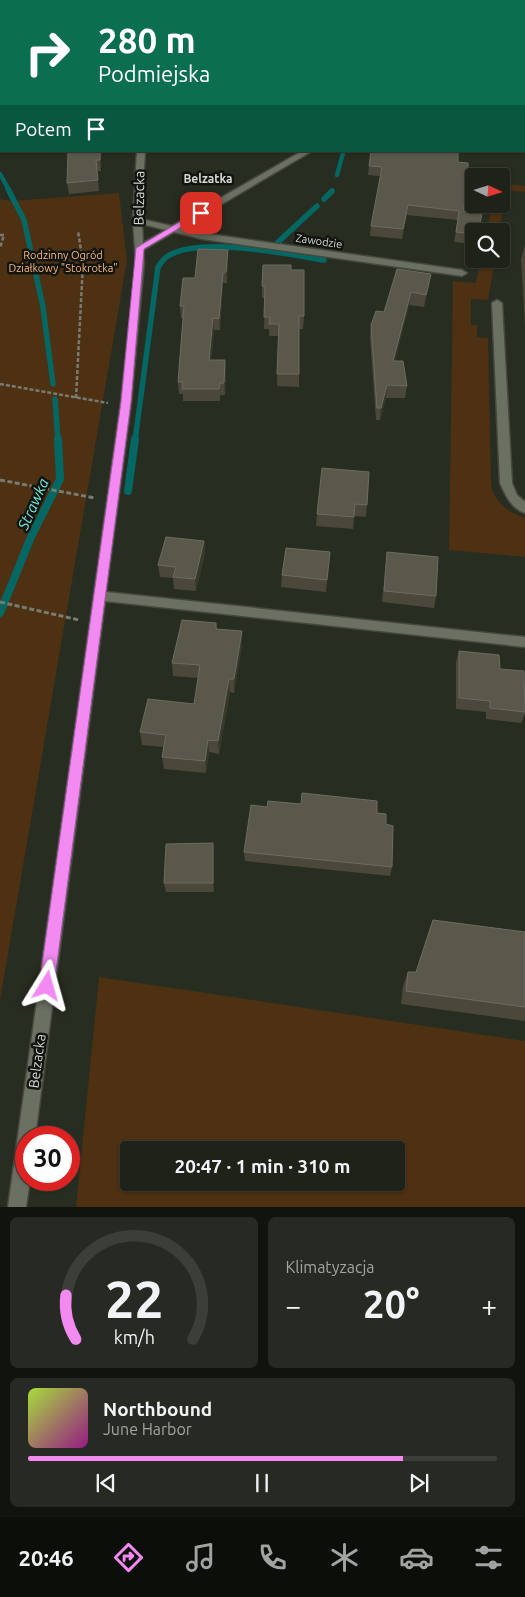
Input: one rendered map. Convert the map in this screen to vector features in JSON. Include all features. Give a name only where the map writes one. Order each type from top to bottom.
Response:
[{"type":"street","name":"Belzacka","points":[[28,1126],[126,402],[140,248],[137,220],[141,152]]},
{"type":"street","points":[[140,248],[306,152]]},
{"type":"street","name":"Zawodzie","points":[[137,220],[212,237],[462,273]]},
{"type":"street","points":[[497,303],[506,483],[512,497],[525,509]]},
{"type":"street","points":[[100,596],[525,642]]},
{"type":"street","name":"Belzacka","points":[[17,1207],[19,1191]]},
{"type":"path","points":[[76,398],[83,263],[78,231]]},
{"type":"path","points":[[0,235],[4,236],[0,248]]},
{"type":"path","points":[[0,384],[102,403]]},
{"type":"path","points":[[0,480],[86,497]]},
{"type":"path","points":[[0,602],[64,618]]},
{"type":"green space","points":[[510,184],[525,186],[525,192],[510,190]]},
{"type":"green space","name":"Rodzinny Ogród Działkowy \"Stokrotka\"","points":[[119,193],[127,260],[0,1000],[0,199],[11,201]]},
{"type":"green space","points":[[490,213],[503,213],[501,223],[488,223]]},
{"type":"green space","points":[[479,268],[493,268],[488,300],[471,299],[471,325],[477,325],[477,337],[488,338],[491,485],[496,497],[503,506],[525,518],[525,557],[449,550],[453,281],[476,283]]},
{"type":"green space","points":[[99,977],[525,1041],[525,1207],[76,1207],[78,1191],[80,1191],[80,1167]]},
{"type":"building","points":[[68,152],[100,152],[100,160],[96,160],[98,180],[67,183]]},
{"type":"building","points":[[371,152],[458,152],[458,162],[468,163],[468,168],[465,168],[465,201],[463,211],[465,213],[482,213],[480,223],[465,223],[465,233],[456,232],[459,211],[408,205],[403,229],[371,226],[382,167],[369,166]]},
{"type":"building","points":[[198,249],[228,250],[226,272],[223,272],[219,319],[213,318],[209,360],[225,360],[224,383],[220,383],[219,389],[182,389],[183,382],[178,382],[184,306],[180,306],[183,278],[195,278]]},
{"type":"building","points":[[263,265],[291,265],[291,270],[304,270],[304,316],[299,316],[299,374],[277,374],[279,324],[269,324],[270,317],[264,317],[265,286],[262,286]]},
{"type":"building","points":[[397,269],[431,274],[426,295],[411,292],[393,361],[403,361],[407,386],[387,385],[381,408],[377,408],[371,325],[376,311],[384,312]]},
{"type":"building","points":[[322,468],[369,472],[367,505],[355,504],[354,517],[317,514]]},
{"type":"building","points":[[166,537],[204,541],[195,579],[173,577],[176,567],[158,565]]},
{"type":"building","points":[[286,548],[330,552],[327,580],[282,575]]},
{"type":"building","points":[[387,552],[438,557],[436,596],[384,591]]},
{"type":"building","points":[[182,620],[216,623],[216,629],[242,631],[234,679],[229,679],[218,741],[208,740],[205,761],[162,757],[166,735],[140,732],[148,699],[194,704],[200,665],[172,663]]},
{"type":"building","points":[[459,651],[499,655],[500,669],[524,671],[525,712],[490,708],[490,701],[459,698]]},
{"type":"building","points":[[302,793],[377,801],[377,813],[386,814],[386,824],[393,826],[392,867],[244,852],[251,805],[267,807],[268,801],[301,804]]},
{"type":"building","points":[[213,843],[213,883],[164,883],[166,844]]},
{"type":"building","points":[[433,920],[525,932],[525,1007],[406,991],[408,972],[416,972]]},
{"type":"waterway","points":[[337,175],[343,153]]},
{"type":"waterway","name":"Strawka","points":[[0,174],[9,190]]},
{"type":"waterway","name":"Strawka","points":[[8,189],[24,220],[43,307],[53,384]]},
{"type":"waterway","points":[[324,199],[332,191]]},
{"type":"waterway","points":[[277,243],[317,206]]},
{"type":"waterway","points":[[135,441],[158,267],[165,258],[183,250],[201,247],[222,247],[244,248],[324,260]]},
{"type":"waterway","name":"Strawka","points":[[55,399],[58,441]]},
{"type":"waterway","name":"Strawka","points":[[0,613],[31,537],[60,479],[58,439]]},
{"type":"waterway","points":[[128,491],[135,439]]},
{"type":"district","name":"Belzatka","points":[[208,178]]},
{"type":"route","points":[[47,986],[126,402],[140,248],[201,213]]}]
